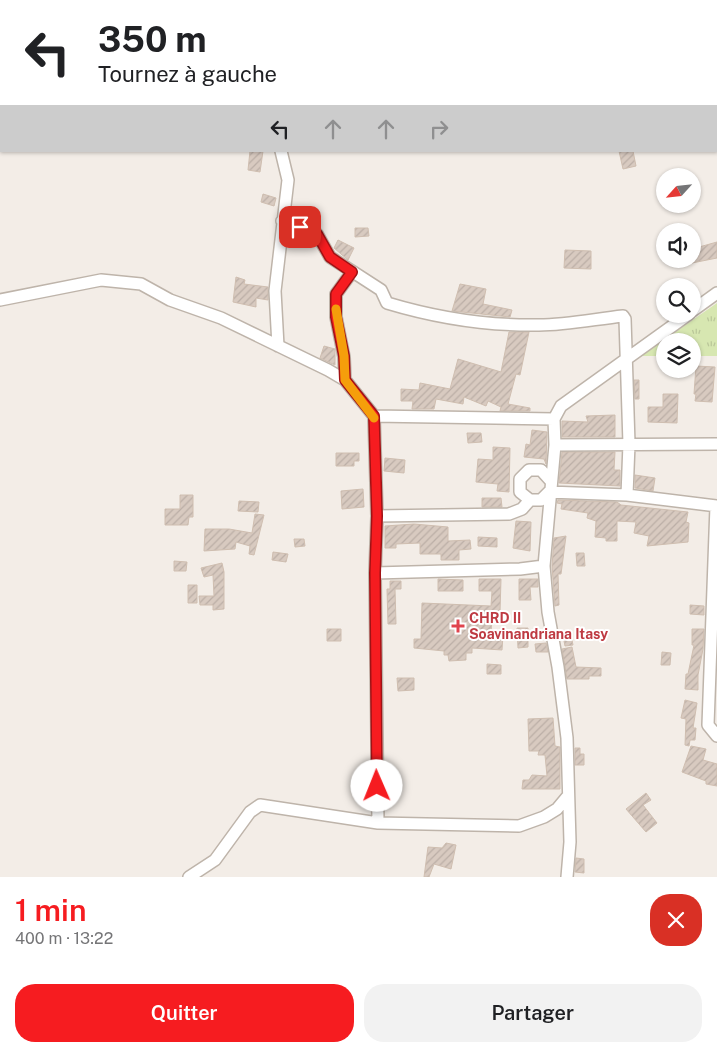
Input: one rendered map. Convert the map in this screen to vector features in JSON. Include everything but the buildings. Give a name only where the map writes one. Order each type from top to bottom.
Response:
[{"type":"street","points":[[278,346],[276,291],[282,220],[288,180],[282,152]]},
{"type":"street","points":[[282,220],[317,234],[330,257],[381,290],[387,303],[419,313],[480,323],[540,326],[623,316],[625,319],[627,359],[629,444],[627,495]]},
{"type":"street","points":[[345,380],[344,356],[336,317],[336,294],[352,272]]},
{"type":"street","points":[[0,300],[101,280],[141,284],[170,300],[220,318],[345,380],[374,416],[377,516],[375,573],[378,823]]},
{"type":"street","points":[[701,305],[717,293]]},
{"type":"street","points":[[567,877],[570,842],[567,797],[567,738],[558,667],[548,612],[544,566],[555,446],[554,419],[561,406],[677,323]]},
{"type":"street","points":[[374,416],[554,419]]},
{"type":"street","points":[[555,446],[717,444]]},
{"type":"street","points":[[529,470],[541,470],[550,486],[541,500],[530,500],[520,492],[520,479],[529,470]]},
{"type":"street","points":[[550,486],[717,506],[708,725],[717,736]]},
{"type":"street","points":[[377,516],[509,514],[522,509],[530,500]]},
{"type":"street","points":[[375,573],[520,569],[544,566]]},
{"type":"street","points":[[189,877],[215,860],[250,812],[260,806],[378,823],[519,826],[544,817],[558,809],[567,797]]},
{"type":"green space","points":[[717,303],[717,356],[701,356],[701,333],[674,333],[688,323],[701,323],[701,314]]},
{"type":"green space","points":[[656,346],[656,356],[641,356]]},
{"type":"slow traffic","points":[[336,309],[344,356],[345,380],[374,418]]},
{"type":"place","name":"CHRD II Soavinandriana Itasy","points":[[458,626]]},
{"type":"route","points":[[300,227],[317,234],[330,257],[352,272],[336,294],[336,317],[344,356],[345,380],[374,416],[377,516],[375,573],[377,786]]}]
